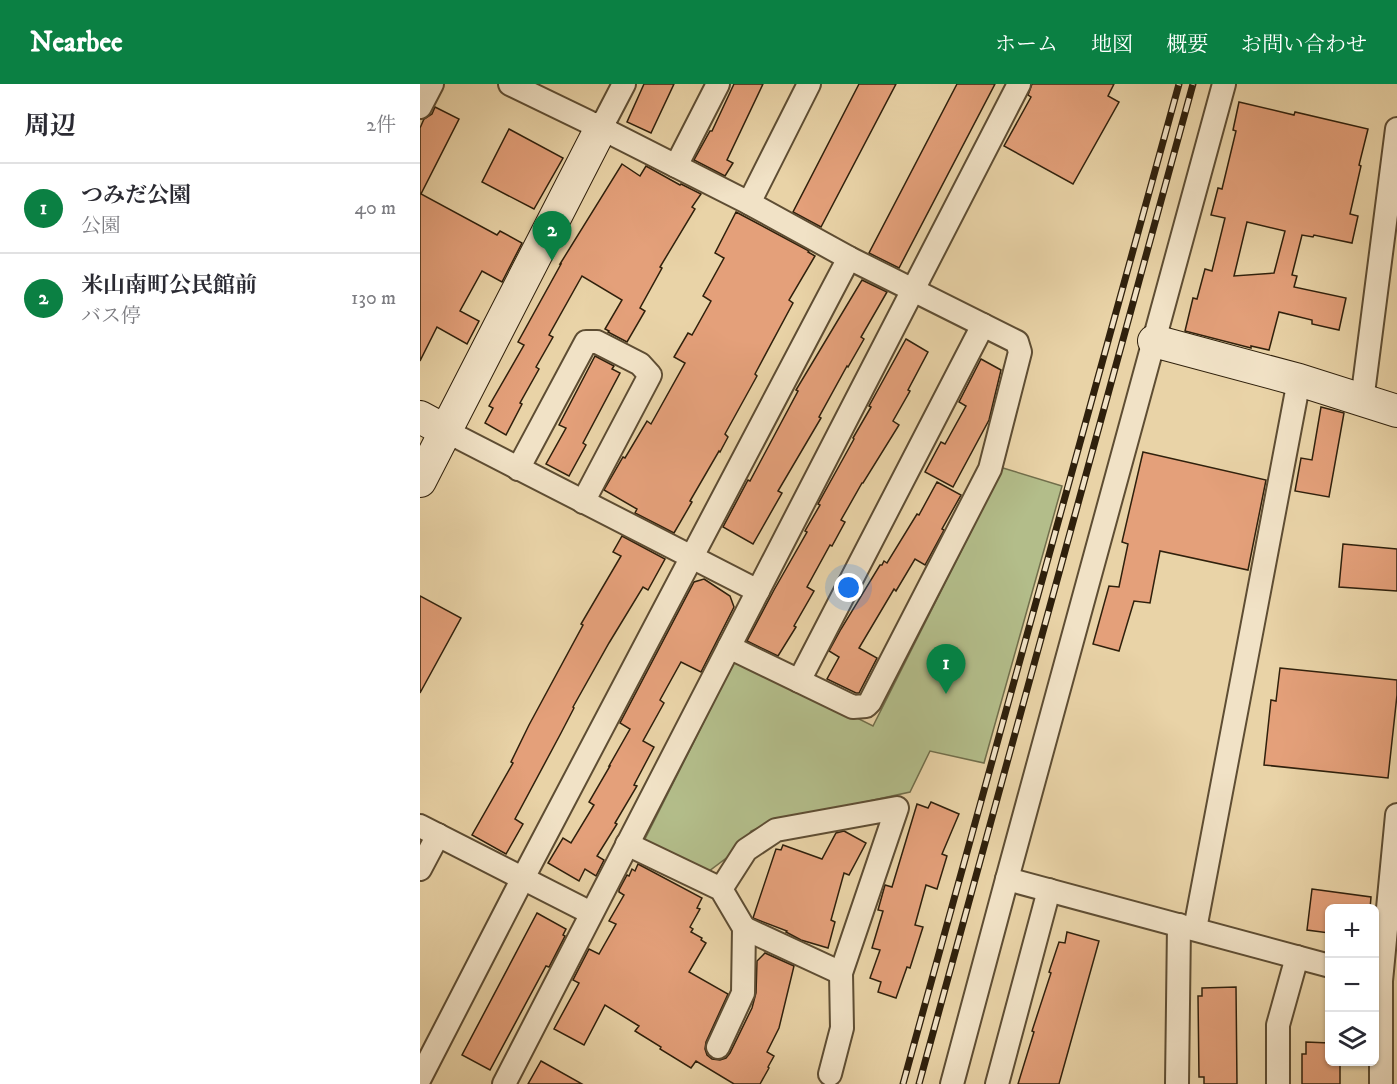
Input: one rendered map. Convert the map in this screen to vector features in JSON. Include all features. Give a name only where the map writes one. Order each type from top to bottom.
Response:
[{"type":"street","points":[[420,107],[432,84]]},
{"type":"street","points":[[510,84],[749,203],[849,258],[1017,342],[1020,352],[990,469],[870,702],[866,706],[853,708],[729,647]]},
{"type":"street","points":[[420,482],[433,424],[624,84]]},
{"type":"street","points":[[676,166],[718,84]]},
{"type":"street","points":[[749,203],[809,84]]},
{"type":"street","points":[[504,1084],[1019,84]]},
{"type":"street","points":[[952,1084],[1224,84]]},
{"type":"street","points":[[1362,401],[1397,129]]},
{"type":"street","points":[[420,1078],[849,258]]},
{"type":"street","points":[[799,681],[983,325]]},
{"type":"street","points":[[1154,341],[1299,380],[1397,411]]},
{"type":"street","points":[[518,469],[586,342],[597,342],[640,364],[650,375],[583,502]]},
{"type":"street","points":[[1177,1084],[1187,927],[1299,380]]},
{"type":"street","points":[[433,424],[758,591]]},
{"type":"street","points":[[720,889],[746,850],[777,830],[897,808],[841,974],[842,1028],[830,1074]]},
{"type":"street","points":[[1381,1084],[1384,981],[1397,815]]},
{"type":"street","points":[[420,869],[429,830],[591,913]]},
{"type":"street","points":[[627,844],[720,889],[744,928],[841,974]]},
{"type":"street","points":[[1006,879],[1325,965]]},
{"type":"street","points":[[997,1084],[1048,890]]},
{"type":"street","points":[[718,1047],[742,993],[744,928]]},
{"type":"street","points":[[1278,1084],[1278,1026],[1296,957]]},
{"type":"green space","points":[[1003,468],[1062,486],[984,763],[930,751],[910,792],[769,823],[751,831],[741,847],[705,874],[643,843],[734,662],[743,661],[873,726]]},
{"type":"building","points":[[644,84],[674,84],[651,133],[627,122]]},
{"type":"building","points":[[734,84],[763,84],[727,160],[733,163],[725,176],[694,160],[712,131]]},
{"type":"building","points":[[859,84],[896,84],[821,227],[793,212]]},
{"type":"building","points":[[957,84],[995,84],[899,268],[869,253]]},
{"type":"building","points":[[1032,84],[1114,84],[1108,96],[1119,102],[1073,184],[1004,146],[1031,97],[1028,95]]},
{"type":"building","points":[[1239,102],[1368,129],[1350,214],[1358,216],[1352,243],[1314,235],[1313,237],[1302,235],[1292,275],[1297,276],[1294,287],[1346,298],[1339,330],[1312,324],[1312,320],[1279,312],[1269,350],[1251,346],[1251,348],[1185,331],[1193,298],[1197,299],[1205,269],[1212,271],[1225,218],[1211,215],[1218,188],[1222,189],[1236,131],[1233,130]],"holes":[[[1247,222],[1285,231],[1274,273],[1234,276]]]},
{"type":"building","points":[[435,107],[459,119],[421,194],[497,235],[500,231],[522,243],[502,282],[482,271],[460,311],[479,321],[467,344],[437,327],[420,361],[420,128],[424,119],[432,114]]},
{"type":"building","points":[[509,129],[563,158],[534,209],[482,182]]},
{"type":"building","points":[[622,164],[640,176],[646,166],[701,194],[692,207],[695,209],[660,267],[662,268],[640,308],[645,311],[627,342],[605,329],[622,300],[582,276],[549,335],[553,337],[536,367],[539,369],[506,435],[485,423],[493,408],[489,406],[524,345],[518,342],[560,264]]},
{"type":"building","points":[[736,212],[815,256],[789,300],[793,303],[725,434],[728,437],[674,533],[635,513],[637,509],[604,490],[647,421],[651,424],[685,363],[674,357],[688,333],[692,335],[711,301],[703,296],[724,258],[715,253]]},
{"type":"building","points":[[862,280],[887,292],[861,337],[864,339],[819,417],[821,418],[778,491],[782,493],[753,544],[723,527],[798,391],[796,390]]},
{"type":"building","points":[[906,339],[928,352],[893,421],[899,425],[841,520],[845,522],[807,587],[814,591],[778,656],[747,641],[807,532],[805,531],[820,505],[818,504]]},
{"type":"building","points":[[595,356],[614,366],[612,369],[620,373],[583,443],[586,445],[569,476],[546,464],[566,428],[559,425]]},
{"type":"building","points":[[981,359],[1001,370],[989,420],[953,487],[925,472],[941,442],[945,444],[966,406],[959,402]]},
{"type":"building","points":[[1321,407],[1344,413],[1329,497],[1295,491],[1301,458],[1312,460]]},
{"type":"building","points":[[1143,452],[1266,480],[1248,570],[1160,551],[1150,603],[1134,601],[1119,651],[1093,644],[1109,586],[1119,587],[1128,544],[1122,542]]},
{"type":"building","points":[[937,482],[961,495],[925,565],[915,559],[859,648],[877,658],[859,693],[856,693],[827,679],[839,657],[829,651],[880,565],[884,561],[887,563],[917,514],[919,515]]},
{"type":"building","points":[[622,536],[665,559],[648,590],[643,587],[573,707],[515,819],[523,824],[506,854],[472,835],[513,763],[511,762],[529,725],[583,625],[581,624],[621,556],[613,552]]},
{"type":"building","points":[[1343,544],[1397,549],[1397,591],[1339,587]]},
{"type":"building","points":[[704,579],[730,596],[734,607],[701,672],[681,662],[660,700],[664,703],[643,741],[654,747],[634,785],[637,786],[597,856],[604,860],[596,876],[585,869],[579,881],[548,863],[563,838],[571,843],[594,805],[589,802],[630,729],[620,723],[694,582]]},
{"type":"building","points":[[420,596],[461,618],[420,693]]},
{"type":"building","points":[[1280,668],[1397,680],[1388,778],[1264,765],[1271,700],[1276,701]]},
{"type":"building","points":[[931,802],[959,814],[942,854],[947,856],[937,889],[926,885],[915,925],[923,927],[910,968],[907,967],[896,998],[878,992],[881,982],[870,978],[880,950],[872,948],[883,911],[878,910],[885,885],[892,887],[917,804],[928,808]]},
{"type":"building","points":[[844,831],[866,843],[849,875],[844,873],[831,920],[835,922],[828,948],[801,940],[787,931],[753,918],[776,849],[781,850],[783,845],[822,859],[836,833]]},
{"type":"building","points":[[638,864],[702,898],[697,908],[700,909],[690,927],[693,929],[691,932],[706,943],[689,972],[728,994],[706,1042],[707,1055],[712,1059],[726,1058],[730,1053],[752,1008],[756,993],[757,961],[765,953],[794,966],[779,1028],[767,1052],[774,1056],[760,1084],[734,1084],[696,1061],[691,1068],[635,1031],[639,1026],[605,1005],[584,1045],[554,1029],[579,983],[573,980],[589,949],[599,954],[616,924],[609,921],[624,895],[619,890],[627,875],[629,876],[632,869],[635,871]]},
{"type":"building","points":[[1312,889],[1371,897],[1370,904],[1325,904],[1325,932],[1307,930]]},
{"type":"building","points":[[537,913],[566,929],[563,935],[565,936],[549,967],[546,966],[490,1070],[462,1055]]},
{"type":"building","points":[[1067,932],[1099,941],[1059,1084],[1018,1084],[1051,973],[1049,972],[1059,942],[1065,943]]},
{"type":"building","points":[[1236,987],[1237,1084],[1204,1084],[1204,1077],[1199,1077],[1198,996],[1202,996],[1202,988]]},
{"type":"building","points":[[1306,1042],[1325,1043],[1325,1066],[1340,1066],[1340,1084],[1302,1084],[1302,1054],[1306,1054]]},
{"type":"building","points":[[541,1061],[582,1084],[528,1084]]},
{"type":"railway","points":[[903,1084],[1179,84]]},
{"type":"railway","points":[[919,1084],[1193,84]]},
{"type":"place","name":"米山南町公民館前","points":[[552,261]]},
{"type":"place","name":"つみだ公園","points":[[946,694]]}]
